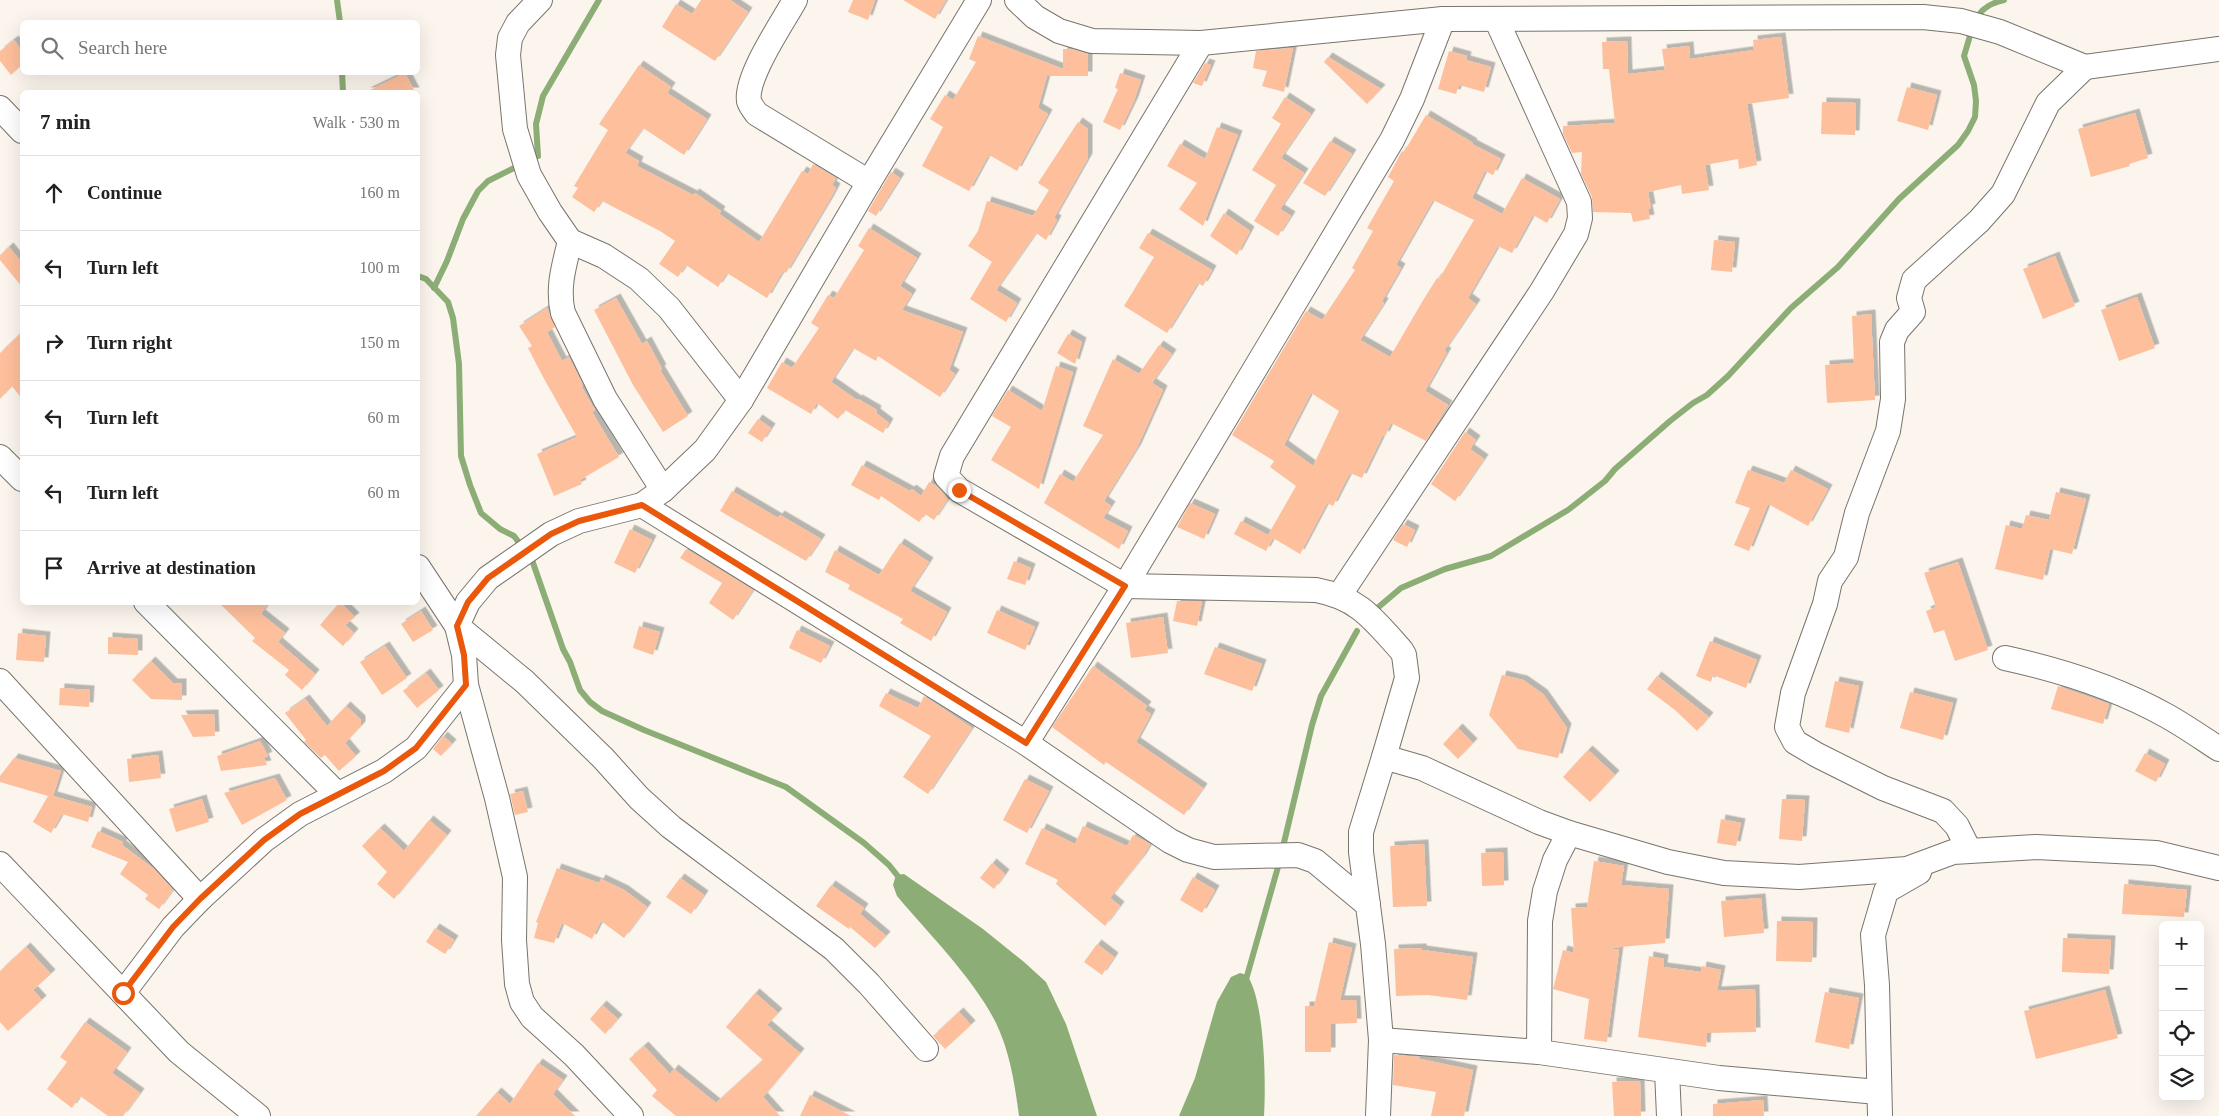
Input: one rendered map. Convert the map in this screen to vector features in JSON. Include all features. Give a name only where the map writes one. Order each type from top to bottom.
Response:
[{"type":"street","points":[[540,0],[518,23],[510,38],[508,55],[516,129],[529,175],[550,212],[570,241],[604,256],[639,279],[669,308],[741,400]]},
{"type":"street","points":[[796,0],[760,62],[750,86],[749,102],[757,114],[869,182]]},
{"type":"street","points":[[631,1116],[574,1055],[532,1017],[522,1002],[517,984],[514,940],[515,877],[497,798],[466,685],[464,655],[457,626],[468,602],[488,578],[551,534],[579,521],[642,505],[663,490],[706,450],[741,400],[979,0]]},
{"type":"street","points":[[1017,0],[1035,17],[1059,31],[1092,41],[1201,43],[1443,19],[1923,17],[1961,21],[2000,32],[2085,67],[2219,49]]},
{"type":"street","points":[[1026,743],[1125,586],[1392,140],[1412,99],[1443,19]]},
{"type":"street","points":[[1339,596],[1542,291],[1576,234],[1580,218],[1579,202],[1497,20]]},
{"type":"street","points":[[1201,43],[952,456],[946,476],[959,490],[1125,586],[1316,590],[1339,596],[1367,612],[1404,655],[1408,678],[1362,832],[1361,852],[1381,1040],[1378,1116]]},
{"type":"street","points":[[1961,851],[1956,826],[1943,811],[1883,788],[1817,755],[1795,742],[1787,727],[1793,693],[1824,604],[1830,581],[1846,557],[1857,513],[1888,431],[1893,399],[1892,342],[1897,330],[1913,312],[1909,298],[1914,280],[1979,221],[2003,194],[2048,103],[2085,67]]},
{"type":"street","points":[[0,108],[20,129]]},
{"type":"street","points":[[570,241],[560,280],[560,299],[563,313],[605,399],[663,490]]},
{"type":"street","points":[[0,457],[20,477]]},
{"type":"street","points":[[642,505],[1026,743],[1170,841],[1188,850],[1214,857],[1298,855],[1315,861],[1368,905]]},
{"type":"street","points":[[420,570],[457,626],[525,682],[603,758],[639,798],[671,827],[834,949],[869,984],[926,1050]]},
{"type":"street","points":[[149,605],[337,794]]},
{"type":"street","points":[[2005,658],[2044,667],[2117,692],[2166,716],[2219,749]]},
{"type":"street","points":[[0,681],[200,899]]},
{"type":"street","points":[[123,993],[173,927],[200,899],[264,840],[300,814],[384,771],[416,748],[466,685]]},
{"type":"street","points":[[1384,757],[1422,768],[1539,822],[1570,833],[1668,862],[1724,873],[1800,878],[1907,869],[1961,851],[2036,848],[2156,853],[2219,868]]},
{"type":"street","points":[[1539,1052],[1540,921],[1545,891],[1555,860],[1570,833]]},
{"type":"street","points":[[1880,1116],[1878,1092],[1878,985],[1873,934],[1886,891],[1961,851]]},
{"type":"street","points":[[0,864],[179,1052],[258,1116]]},
{"type":"street","points":[[1381,1040],[1539,1052],[1667,1071],[1878,1092]]},
{"type":"street","points":[[1667,1071],[1669,1116]]},
{"type":"shaded area","points":[[904,874],[983,929],[1046,982],[1066,1024],[1097,1116],[1019,1116],[1014,1081],[1001,1034],[996,1023],[976,990],[937,941],[897,896],[893,885],[896,875]]},
{"type":"shaded area","points":[[1240,973],[1247,975],[1258,1004],[1263,1043],[1264,1116],[1179,1116],[1195,1078],[1217,1002],[1231,977]]},
{"type":"building","points":[[701,0],[730,0],[748,12],[715,61],[662,27],[676,4],[692,14]]},
{"type":"building","points":[[853,0],[875,0],[868,20],[848,12]]},
{"type":"building","points":[[903,0],[946,0],[935,19]]},
{"type":"building","points":[[978,36],[1063,69],[1063,49],[1072,49],[1088,54],[1088,76],[1047,76],[1038,108],[1048,114],[1017,171],[988,156],[969,191],[922,166],[943,127],[930,119],[945,95],[953,100],[976,62],[969,59]]},
{"type":"building","points":[[1781,37],[1789,98],[1747,104],[1757,165],[1739,169],[1738,159],[1705,165],[1709,190],[1682,194],[1681,185],[1648,192],[1651,208],[1648,209],[1650,219],[1633,222],[1631,213],[1593,212],[1592,197],[1581,174],[1582,152],[1572,153],[1563,134],[1563,126],[1615,123],[1609,69],[1603,69],[1602,42],[1627,41],[1628,74],[1665,70],[1662,49],[1689,46],[1690,59],[1754,50],[1753,40]]},
{"type":"building","points":[[14,40],[20,48],[20,67],[11,75],[0,61],[0,51]]},
{"type":"building","points":[[1293,48],[1284,92],[1262,86],[1267,71],[1253,68],[1256,51]]},
{"type":"building","points":[[1449,51],[1467,56],[1466,60],[1491,67],[1484,92],[1459,85],[1456,94],[1438,89]]},
{"type":"building","points":[[1328,57],[1381,89],[1367,104],[1324,62]]},
{"type":"building","points":[[1205,63],[1211,65],[1202,86],[1193,83]]},
{"type":"building","points":[[639,65],[671,87],[667,93],[707,119],[684,155],[643,128],[625,153],[639,161],[637,166],[693,195],[695,193],[721,211],[719,214],[759,242],[802,171],[808,174],[813,164],[836,178],[832,185],[836,188],[829,201],[786,273],[783,271],[767,298],[727,273],[718,287],[686,265],[678,277],[659,264],[675,241],[660,231],[602,201],[594,212],[572,197],[578,188],[574,186],[608,130],[599,124]]},
{"type":"building","points":[[1120,73],[1141,80],[1134,101],[1120,130],[1103,122],[1118,89],[1115,88]]},
{"type":"building","points":[[401,75],[406,75],[414,90],[370,90]]},
{"type":"building","points":[[1907,87],[1937,95],[1928,130],[1897,121]]},
{"type":"building","points":[[1285,97],[1311,114],[1281,158],[1304,173],[1280,209],[1291,216],[1278,236],[1254,221],[1276,185],[1252,170],[1281,124],[1272,118]]},
{"type":"building","points":[[1822,102],[1856,103],[1855,135],[1821,134]]},
{"type":"building","points":[[2135,113],[2148,158],[2129,164],[2130,166],[2091,177],[2078,129]]},
{"type":"building","points":[[1426,115],[1472,144],[1501,159],[1493,175],[1485,171],[1472,198],[1502,214],[1522,178],[1560,199],[1547,223],[1533,215],[1512,253],[1498,246],[1468,298],[1476,304],[1444,351],[1447,352],[1425,391],[1448,405],[1426,441],[1391,423],[1362,478],[1350,473],[1333,506],[1327,503],[1300,554],[1273,538],[1266,551],[1234,534],[1241,521],[1268,535],[1296,486],[1270,467],[1274,461],[1232,435],[1306,311],[1322,320],[1355,270],[1352,268],[1373,231],[1367,228],[1394,181],[1388,177],[1402,151],[1404,152]],"holes":[[[1433,200],[1474,220],[1390,357],[1360,340],[1384,303],[1382,301],[1401,268],[1396,265]],[[1311,393],[1339,411],[1313,466],[1284,445]]]},
{"type":"building","points":[[1078,122],[1088,129],[1088,158],[1054,218],[1057,220],[1046,240],[1036,233],[996,290],[1017,303],[1006,322],[970,299],[992,262],[968,246],[978,231],[987,201],[1033,216],[1049,190],[1038,183]]},
{"type":"building","points":[[1217,127],[1238,135],[1203,226],[1179,209],[1197,183],[1167,166],[1180,144],[1205,159]]},
{"type":"building","points":[[1330,141],[1352,154],[1325,196],[1303,183]]},
{"type":"building","points":[[891,172],[900,178],[876,216],[868,211]]},
{"type":"building","points":[[1224,213],[1250,231],[1237,255],[1210,236]]},
{"type":"building","points":[[869,228],[917,258],[900,286],[912,294],[902,310],[963,332],[949,370],[955,374],[940,397],[878,356],[876,361],[853,348],[831,382],[857,400],[877,410],[876,413],[889,423],[883,433],[845,410],[838,419],[817,403],[811,414],[767,388],[782,362],[792,368],[819,328],[811,323],[828,295],[834,298],[864,250],[858,246]]},
{"type":"building","points":[[1148,233],[1212,270],[1203,286],[1198,283],[1167,333],[1124,306],[1154,257],[1139,248]]},
{"type":"building","points":[[1714,240],[1735,242],[1732,272],[1711,270]]},
{"type":"building","points":[[9,247],[20,261],[20,285],[0,260],[0,255]]},
{"type":"building","points":[[2055,256],[2075,306],[2043,319],[2023,269]]},
{"type":"building","points":[[2137,297],[2155,348],[2119,361],[2101,310]]},
{"type":"building","points":[[616,298],[642,344],[647,341],[662,369],[660,370],[688,416],[663,432],[633,385],[594,310]]},
{"type":"building","points":[[547,308],[555,327],[547,332],[562,361],[569,357],[583,385],[581,386],[595,410],[592,412],[619,457],[580,480],[582,484],[554,496],[537,454],[577,437],[543,377],[528,348],[532,346],[519,326]]},
{"type":"building","points":[[1871,314],[1875,400],[1827,403],[1825,365],[1854,363],[1852,316]]},
{"type":"building","points":[[20,334],[20,396],[12,386],[0,399],[0,353]]},
{"type":"building","points":[[1068,334],[1082,342],[1075,364],[1057,353]]},
{"type":"building","points":[[1159,345],[1172,354],[1152,383],[1163,390],[1137,448],[1104,501],[1111,506],[1103,518],[1128,531],[1119,549],[1044,503],[1060,474],[1073,482],[1103,435],[1083,426],[1113,359],[1139,374]]},
{"type":"building","points":[[1056,366],[1073,372],[1039,489],[991,460],[1011,427],[992,416],[1008,390],[1042,411]]},
{"type":"building","points":[[758,419],[771,428],[762,442],[748,433]]},
{"type":"building","points":[[1465,432],[1476,440],[1470,449],[1484,459],[1455,501],[1431,484]]},
{"type":"building","points":[[862,465],[910,491],[912,489],[921,496],[929,482],[936,486],[948,499],[934,520],[925,514],[919,522],[881,496],[879,500],[851,485]]},
{"type":"building","points":[[1748,470],[1784,483],[1791,470],[1828,489],[1808,526],[1768,504],[1749,551],[1734,545],[1750,508],[1735,503]]},
{"type":"building","points":[[732,491],[778,518],[780,515],[821,539],[806,561],[720,511]]},
{"type":"building","points":[[2056,492],[2086,499],[2072,554],[2050,549],[2043,580],[1995,569],[2006,525],[2022,529],[2026,515],[2049,520]]},
{"type":"building","points":[[1190,503],[1215,514],[1204,539],[1177,527]]},
{"type":"building","points":[[1403,524],[1415,530],[1407,547],[1393,540]]},
{"type":"building","points":[[630,529],[652,540],[635,573],[614,563]]},
{"type":"building","points":[[900,543],[929,562],[910,591],[947,612],[931,641],[900,623],[903,619],[848,589],[850,585],[825,572],[835,550],[879,575]]},
{"type":"building","points":[[686,549],[753,590],[733,620],[709,603],[722,583],[680,558]]},
{"type":"building","points":[[1014,561],[1031,568],[1025,585],[1007,579]]},
{"type":"building","points":[[1958,562],[1988,650],[1955,661],[1944,630],[1934,633],[1926,611],[1936,607],[1924,573]]},
{"type":"building","points":[[1177,601],[1202,601],[1197,626],[1173,621]]},
{"type":"building","points":[[221,605],[267,605],[261,614],[285,633],[278,642],[315,674],[302,690],[285,675],[289,670],[252,641],[255,638]]},
{"type":"building","points":[[337,605],[343,605],[355,617],[345,625],[354,633],[343,646],[320,625]]},
{"type":"building","points":[[997,610],[1035,627],[1025,650],[987,633]]},
{"type":"building","points":[[421,611],[433,630],[413,642],[401,624]]},
{"type":"building","points":[[1163,617],[1168,653],[1131,658],[1126,623]]},
{"type":"building","points":[[639,626],[660,632],[653,655],[633,648]]},
{"type":"building","points":[[797,630],[830,646],[821,663],[789,648]]},
{"type":"building","points":[[18,633],[46,636],[44,662],[16,660]]},
{"type":"building","points":[[108,637],[138,639],[138,655],[108,654]]},
{"type":"building","points":[[1710,641],[1757,660],[1746,688],[1713,675],[1711,682],[1696,676]]},
{"type":"building","points":[[385,646],[407,678],[382,695],[360,662]]},
{"type":"building","points":[[1215,647],[1262,664],[1252,691],[1204,674]]},
{"type":"building","points":[[151,661],[173,683],[182,683],[182,700],[151,699],[132,680]]},
{"type":"building","points":[[1093,666],[1147,706],[1144,710],[1151,714],[1136,742],[1203,788],[1184,815],[1106,762],[1104,765],[1052,727]]},
{"type":"building","points":[[426,673],[439,690],[417,708],[403,691]]},
{"type":"building","points":[[1502,675],[1523,680],[1543,694],[1567,728],[1558,758],[1518,749],[1489,715]]},
{"type":"building","points":[[1657,676],[1709,717],[1697,731],[1675,710],[1647,689]]},
{"type":"building","points":[[1835,681],[1859,686],[1849,733],[1825,727]]},
{"type":"building","points":[[2058,686],[2109,704],[2103,724],[2051,709]]},
{"type":"building","points":[[60,688],[90,690],[89,707],[59,705]]},
{"type":"building","points":[[1910,692],[1953,703],[1943,740],[1900,728]]},
{"type":"building","points":[[886,693],[918,708],[924,696],[972,728],[928,794],[903,777],[931,736],[879,706]]},
{"type":"building","points":[[305,699],[327,726],[346,706],[361,720],[361,726],[345,743],[356,756],[339,771],[325,755],[321,758],[304,742],[306,740],[285,713]]},
{"type":"building","points":[[214,714],[215,736],[193,737],[181,715]]},
{"type":"building","points":[[1458,728],[1473,743],[1458,759],[1443,744]]},
{"type":"building","points":[[443,736],[452,744],[441,756],[433,749]]},
{"type":"building","points":[[260,741],[268,756],[264,758],[267,765],[221,771],[217,756]]},
{"type":"building","points":[[1588,750],[1615,775],[1590,802],[1563,777]]},
{"type":"building","points":[[2145,753],[2165,764],[2156,782],[2135,771]]},
{"type":"building","points":[[158,755],[161,778],[129,782],[127,759]]},
{"type":"building","points":[[14,758],[61,771],[53,796],[92,807],[88,822],[62,814],[51,833],[33,822],[48,796],[0,782],[0,776]]},
{"type":"building","points":[[275,778],[287,800],[242,825],[224,793]]},
{"type":"building","points":[[1025,779],[1049,791],[1027,833],[1003,820]]},
{"type":"building","points":[[523,791],[528,812],[515,815],[510,794]]},
{"type":"building","points":[[202,799],[209,822],[176,832],[169,809]]},
{"type":"building","points":[[1782,799],[1805,800],[1802,841],[1779,839]]},
{"type":"building","points":[[1721,819],[1741,823],[1736,846],[1717,843]]},
{"type":"building","points":[[429,820],[447,835],[394,899],[377,884],[387,872],[362,846],[380,828],[404,851]]},
{"type":"building","points":[[1083,826],[1127,846],[1133,835],[1150,844],[1142,858],[1110,898],[1120,906],[1105,926],[1056,884],[1058,880],[1025,864],[1042,828],[1075,844]]},
{"type":"building","points":[[98,831],[123,842],[122,845],[154,869],[173,890],[159,909],[145,899],[148,895],[120,874],[128,862],[91,847]]},
{"type":"building","points":[[1424,844],[1427,906],[1393,907],[1390,846]]},
{"type":"building","points":[[1503,852],[1504,885],[1482,886],[1481,853]]},
{"type":"building","points":[[1594,861],[1624,866],[1621,885],[1669,889],[1665,943],[1609,948],[1619,950],[1607,1042],[1584,1039],[1589,999],[1553,989],[1563,950],[1574,953],[1571,908],[1587,907]]},
{"type":"building","points":[[992,863],[1005,874],[994,889],[980,878]]},
{"type":"building","points":[[557,868],[599,883],[601,879],[624,890],[647,907],[624,938],[601,921],[592,939],[562,923],[554,943],[534,938],[538,923],[536,922]]},
{"type":"building","points":[[1193,877],[1215,890],[1202,913],[1180,900]]},
{"type":"building","points":[[680,878],[704,895],[691,914],[666,897]]},
{"type":"building","points":[[2124,884],[2187,890],[2184,917],[2122,914]]},
{"type":"building","points":[[831,885],[864,908],[860,914],[886,936],[875,948],[850,927],[849,929],[816,906]]},
{"type":"building","points":[[1761,898],[1764,933],[1724,937],[1721,901]]},
{"type":"building","points":[[1777,921],[1813,922],[1812,962],[1776,961]]},
{"type":"building","points":[[435,928],[454,940],[445,954],[426,942]]},
{"type":"building","points":[[2063,938],[2111,940],[2109,974],[2062,972]]},
{"type":"building","points":[[1329,942],[1352,948],[1340,1000],[1356,1000],[1357,1023],[1331,1024],[1331,1052],[1305,1052],[1305,1006],[1314,1006]]},
{"type":"building","points":[[1097,944],[1114,957],[1102,975],[1084,962]]},
{"type":"building","points":[[26,947],[51,974],[33,990],[42,1000],[8,1031],[0,1022],[0,971]]},
{"type":"building","points":[[1422,948],[1422,950],[1473,957],[1467,1000],[1428,995],[1396,996],[1394,949]]},
{"type":"building","points":[[1649,956],[1664,959],[1663,967],[1701,972],[1702,966],[1721,970],[1717,991],[1755,989],[1756,1032],[1707,1033],[1706,1047],[1638,1037]]},
{"type":"building","points":[[2105,990],[2118,1038],[2036,1059],[2024,1011]]},
{"type":"building","points":[[1825,992],[1859,998],[1849,1049],[1815,1042]]},
{"type":"building","points":[[755,993],[778,1013],[767,1025],[800,1053],[763,1097],[780,1116],[676,1116],[652,1096],[657,1090],[629,1059],[644,1046],[670,1074],[674,1069],[716,1103],[763,1060],[726,1027]]},
{"type":"building","points":[[602,1005],[618,1019],[605,1034],[590,1019]]},
{"type":"building","points":[[959,1012],[971,1025],[945,1049],[933,1036]]},
{"type":"building","points":[[85,1022],[127,1052],[112,1073],[140,1093],[123,1116],[108,1116],[80,1096],[72,1108],[47,1089],[67,1062],[60,1057]]},
{"type":"building","points":[[1394,1055],[1420,1057],[1420,1059],[1473,1070],[1464,1116],[1431,1116],[1436,1092],[1393,1085]]},
{"type":"building","points":[[538,1063],[563,1080],[553,1094],[575,1116],[476,1116],[497,1092],[510,1104]]},
{"type":"building","points":[[1640,1081],[1641,1116],[1614,1116],[1612,1082]]},
{"type":"building","points":[[810,1095],[851,1116],[800,1116]]},
{"type":"building","points":[[1763,1100],[1764,1116],[1713,1116],[1713,1104]]},
{"type":"waterway","points":[[337,0],[340,20]]},
{"type":"waterway","points":[[538,156],[536,124],[543,96],[599,0]]},
{"type":"waterway","points":[[1976,20],[1987,7],[2004,0]]},
{"type":"waterway","points":[[1375,610],[1401,588],[1445,569],[1491,556],[1568,510],[1605,481],[1615,469],[1670,421],[1693,403],[1707,395],[1728,376],[1791,308],[1838,267],[1899,199],[1958,145],[1968,131],[1975,117],[1976,101],[1974,85],[1964,56],[1972,29]]},
{"type":"waterway","points":[[342,75],[343,90]]},
{"type":"waterway","points":[[434,288],[447,261],[463,219],[478,191],[488,181],[512,169]]},
{"type":"waterway","points":[[420,277],[426,279],[448,302],[453,318],[459,364],[461,456],[470,485],[481,513],[500,529],[514,536],[523,548]]},
{"type":"waterway","points":[[529,556],[580,690],[590,702],[602,711],[644,730],[786,787],[864,843],[889,865],[901,880]]},
{"type":"waterway","points":[[1282,851],[1312,725],[1321,696],[1357,631]]},
{"type":"waterway","points":[[1245,983],[1280,860]]},
{"type":"route","points":[[123,993],[173,927],[200,899],[264,840],[300,814],[384,771],[416,748],[466,685],[464,655],[457,626],[468,602],[488,578],[551,534],[579,521],[642,505],[1026,743],[1125,586],[959,490]]}]
